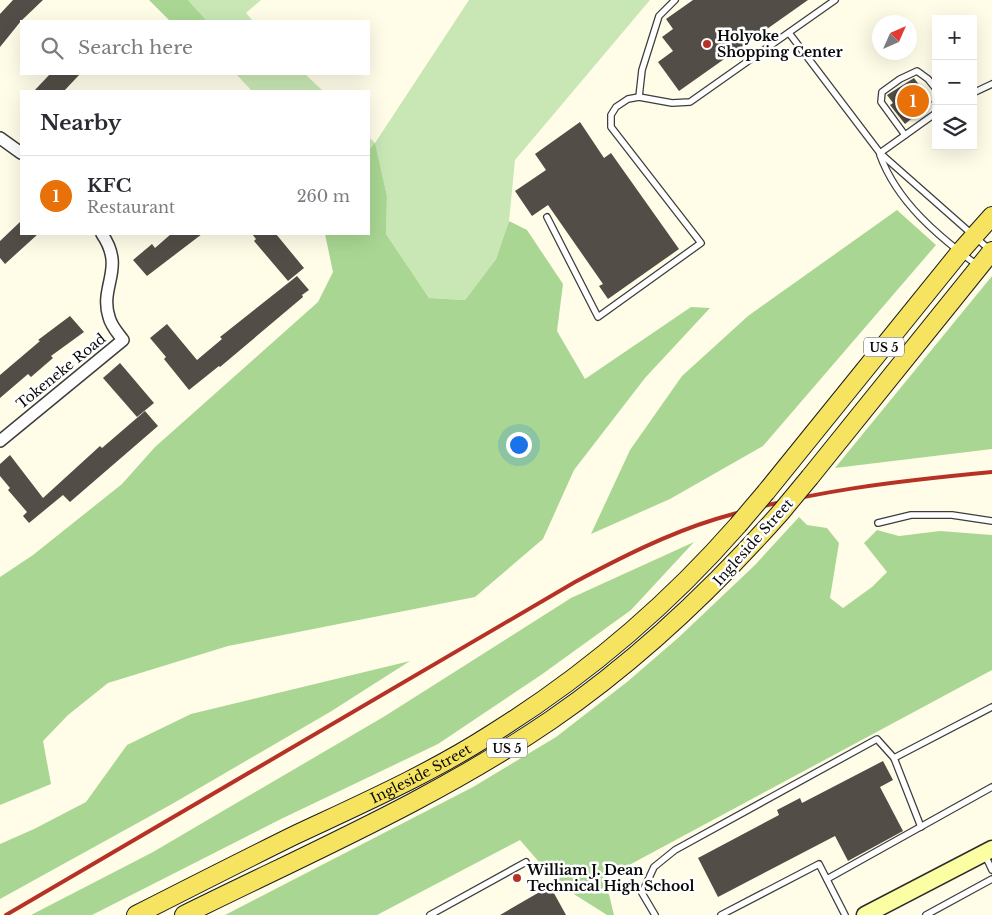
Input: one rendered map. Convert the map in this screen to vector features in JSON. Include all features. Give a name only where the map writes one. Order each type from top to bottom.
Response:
[{"type":"main road","name":"US 5","points":[[960,252],[992,216]]},
{"type":"main road","name":"US 5","points":[[979,267],[992,251]]},
{"type":"main road","name":"Ingleside Street","points":[[136,915],[434,767],[512,721],[583,670],[632,629],[718,547],[738,525],[960,252]]},
{"type":"main road","name":"Ingleside Street","points":[[184,915],[379,818],[506,749],[551,720],[632,659],[672,625],[742,557],[810,477],[979,267]]},
{"type":"main road","points":[[871,914],[988,851]]},
{"type":"street","points":[[0,138],[20,152]]},
{"type":"street","name":"Tokeneke Road","points":[[0,440],[123,340],[113,326],[108,314],[107,304],[113,260],[112,252],[103,235]]},
{"type":"lane","points":[[639,97],[642,70],[659,16],[675,0]]},
{"type":"lane","points":[[546,217],[598,317],[701,243],[612,126],[611,115],[616,107],[628,99],[639,97],[672,103],[690,102],[834,0]]},
{"type":"lane","points":[[789,33],[880,153],[992,251]]},
{"type":"lane","points":[[906,135],[882,102],[882,92],[900,78],[918,71],[932,84]]},
{"type":"lane","points":[[977,91],[992,84]]},
{"type":"lane","points":[[880,153],[932,116]]},
{"type":"lane","points":[[880,153],[889,178],[896,188],[926,222],[979,267]]},
{"type":"lane","points":[[878,523],[911,515],[952,515],[992,521]]},
{"type":"lane","points":[[894,758],[992,708]]},
{"type":"lane","points":[[655,915],[642,893],[654,867],[675,850],[877,739],[894,758],[921,827]]},
{"type":"lane","points":[[827,879],[992,787]]},
{"type":"lane","points":[[988,851],[992,870]]},
{"type":"lane","points":[[430,915],[526,862]]},
{"type":"lane","points":[[721,915],[819,864],[845,915]]},
{"type":"lane","points":[[926,915],[992,879]]},
{"type":"green space","points":[[149,0],[188,0],[206,20],[169,20]]},
{"type":"green space","points":[[188,0],[261,0],[246,13],[252,20],[206,20]]},
{"type":"green space","points":[[469,0],[650,0],[515,160],[509,221],[496,259],[465,300],[429,298],[386,234],[387,196],[375,144],[370,149],[370,138],[375,143]]},
{"type":"green space","points":[[237,75],[306,75],[322,90],[251,90]]},
{"type":"green space","points":[[375,143],[387,196],[386,234],[429,298],[465,300],[496,259],[509,221],[527,230],[563,284],[557,331],[585,379],[691,307],[710,308],[645,378],[574,470],[543,539],[475,597],[228,646],[108,683],[68,715],[43,741],[51,784],[0,805],[0,577],[33,555],[122,484],[155,447],[318,302],[333,272],[325,235],[370,235],[370,149]]},
{"type":"green space","points":[[897,210],[936,245],[763,446],[670,499],[591,534],[630,450],[682,376],[748,316]]},
{"type":"green space","points":[[992,276],[992,449],[835,468]]},
{"type":"green space","points":[[799,517],[807,525],[827,528],[839,543],[830,598],[843,608],[872,587],[887,572],[864,543],[877,530],[899,536],[940,531],[992,535],[992,670],[605,878],[614,915],[607,915],[558,884],[520,840],[377,915],[225,915],[473,787],[556,737],[627,682],[678,638],[755,565]]},
{"type":"green space","points":[[694,542],[631,610],[541,675],[438,744],[281,819],[92,915],[31,915],[153,852],[385,716],[571,598]]},
{"type":"green space","points":[[410,661],[330,712],[172,804],[0,899],[0,844],[86,802],[127,745],[191,714]]},
{"type":"building","points":[[13,0],[43,0],[20,20],[0,47],[0,14]]},
{"type":"building","name":"Holyoke Shopping Center","points":[[693,0],[808,0],[679,91],[658,62],[673,51],[662,37],[673,29],[666,19]]},
{"type":"building","points":[[49,75],[79,75],[65,90],[35,90]]},
{"type":"building","points":[[914,78],[932,102],[905,124],[890,105],[893,103],[887,95]]},
{"type":"building","points":[[580,122],[604,158],[611,153],[679,249],[608,299],[599,286],[603,284],[548,205],[532,216],[515,191],[546,170],[535,154]]},
{"type":"building","points":[[20,222],[20,235],[37,235],[5,264],[0,258],[0,241]]},
{"type":"building","points":[[170,235],[201,235],[147,276],[133,260],[152,244],[155,248]]},
{"type":"building","points":[[253,235],[277,235],[304,268],[288,281],[254,241],[256,239]]},
{"type":"building","points":[[297,276],[309,290],[302,295],[303,297],[220,367],[189,390],[150,338],[167,324],[197,360],[222,339],[220,337]]},
{"type":"building","points":[[70,316],[84,332],[51,356],[53,358],[31,377],[28,374],[0,398],[0,375],[40,341],[38,340]]},
{"type":"building","points":[[120,363],[154,403],[137,417],[103,378]]},
{"type":"building","points":[[145,411],[158,426],[70,502],[63,495],[29,523],[23,516],[27,512],[8,490],[10,488],[0,476],[0,464],[10,455],[43,498],[100,446],[102,448]]},
{"type":"building","points":[[883,761],[893,780],[880,787],[903,831],[848,861],[835,836],[718,897],[698,858],[779,815],[777,810],[800,798],[802,803]]},
{"type":"building","points":[[550,886],[566,915],[500,915]]},
{"type":"railway","points":[[6,915],[575,582],[644,547],[716,519],[785,501],[887,483],[992,472]]},
{"type":"place","name":"Holyoke Shopping Center","points":[[707,44]]},
{"type":"place","name":"KFC","points":[[913,101]]},
{"type":"place","name":"William J. Dean Technical High School","points":[[517,878]]}]
